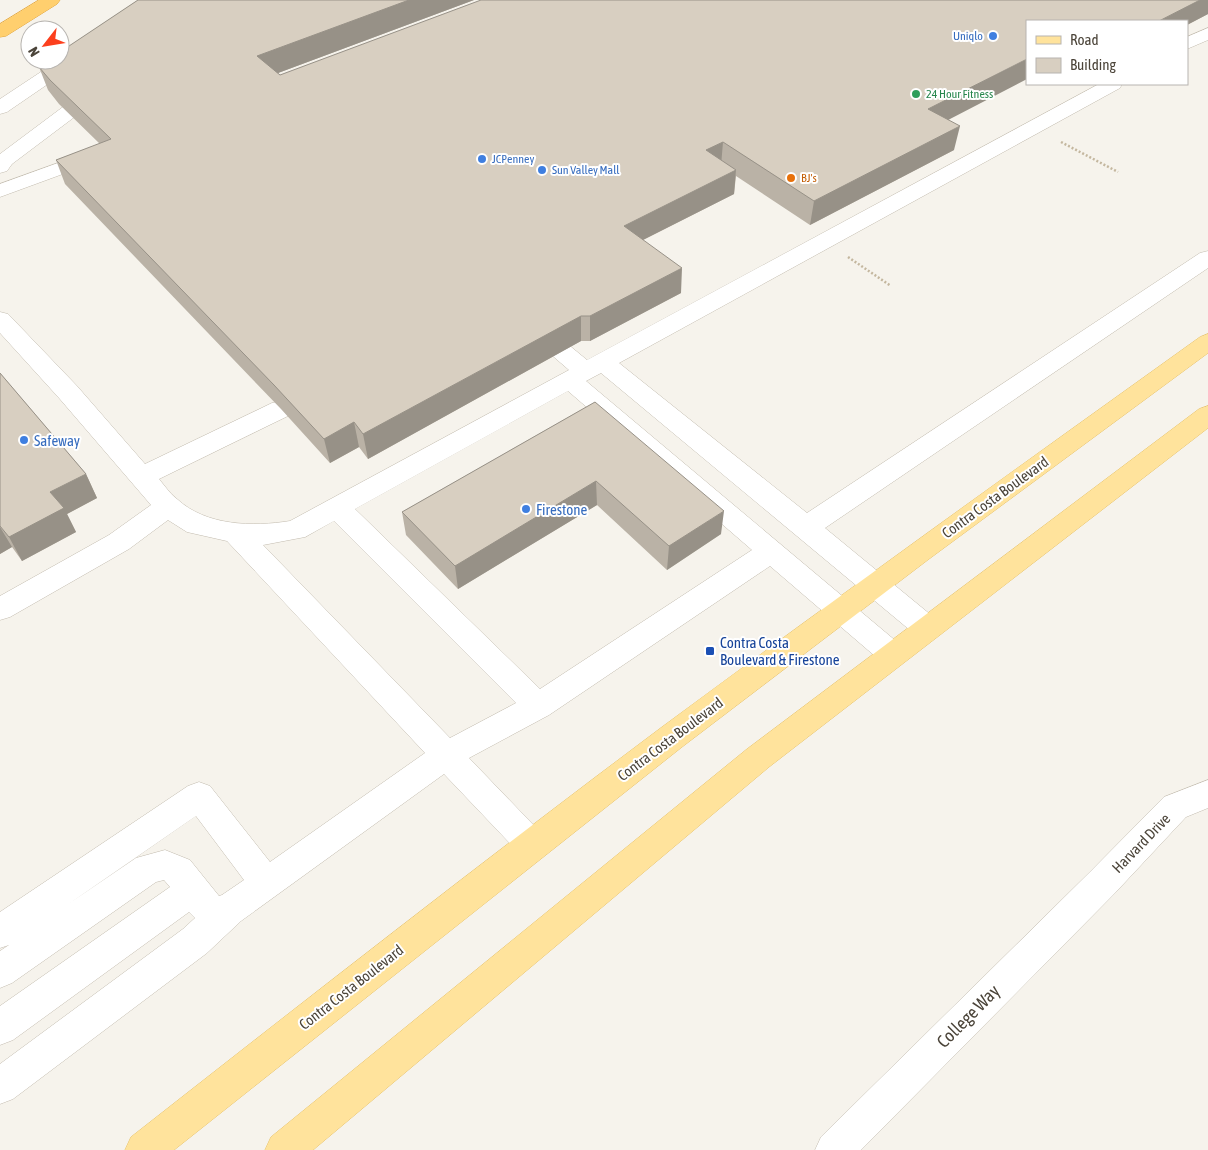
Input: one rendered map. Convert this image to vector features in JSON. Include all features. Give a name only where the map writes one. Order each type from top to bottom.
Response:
[{"type":"highway","points":[[0,32],[52,0]]},
{"type":"main road","name":"Contra Costa Boulevard","points":[[144,1150],[532,845],[840,610],[1208,342]]},
{"type":"main road","points":[[297,1145],[758,758],[1208,415]]},
{"type":"street","points":[[1188,43],[1208,33]]},
{"type":"street","points":[[0,108],[86,50]]},
{"type":"street","points":[[0,167],[5,160],[115,78]]},
{"type":"street","points":[[0,319],[104,433],[168,507],[196,525],[235,533],[268,535],[296,530],[846,228],[1111,85]]},
{"type":"street","points":[[0,191],[107,151]]},
{"type":"street","points":[[806,527],[1208,258]]},
{"type":"street","points":[[518,315],[530,336],[586,371],[742,476],[927,628]]},
{"type":"street","points":[[586,371],[708,498],[893,655]]},
{"type":"street","points":[[141,477],[281,409]]},
{"type":"street","points":[[708,498],[742,476]]},
{"type":"street","points":[[0,609],[119,542],[168,507]]},
{"type":"street","points":[[337,508],[538,706]]},
{"type":"street","points":[[235,533],[445,756],[532,845]]},
{"type":"street","points":[[0,1086],[196,941],[229,910],[445,756],[538,706],[771,551]]},
{"type":"street","name":"Harvard Drive","points":[[1103,882],[1175,807],[1208,794]]},
{"type":"street","points":[[0,932],[199,796],[267,884]]},
{"type":"street","points":[[0,970],[148,869],[165,864],[178,871],[204,905],[215,912],[229,910]]},
{"type":"street","name":"College Way","points":[[834,1150],[1103,882]]},
{"type":"street","points":[[0,1027],[193,890]]},
{"type":"building","points":[[138,0],[409,0],[257,56],[280,75],[481,0],[1200,0],[1161,20],[1026,20],[1026,60],[928,109],[960,126],[814,201],[723,142],[706,150],[736,170],[624,226],[682,268],[590,316],[581,316],[363,434],[354,422],[324,439],[56,160],[111,139],[42,70],[70,70],[70,45]]},
{"type":"building","name":"Safeway","points":[[0,373],[86,474],[50,492],[64,508],[9,537],[0,526]]},
{"type":"building","points":[[595,402],[724,511],[669,546],[596,481],[455,566],[402,512]]},
{"type":"place","name":"Uniqlo","points":[[993,36]]},
{"type":"place","name":"24 Hour Fitness","points":[[916,94]]},
{"type":"place","name":"JCPenney","points":[[482,159]]},
{"type":"place","name":"Sun Valley Mall","points":[[542,170]]},
{"type":"place","name":"BJ's","points":[[791,178]]},
{"type":"place","name":"Safeway","points":[[24,440]]},
{"type":"place","name":"Firestone","points":[[526,509]]},
{"type":"place","name":"Contra Costa Boulevard & Firestone","points":[[710,651]]}]
